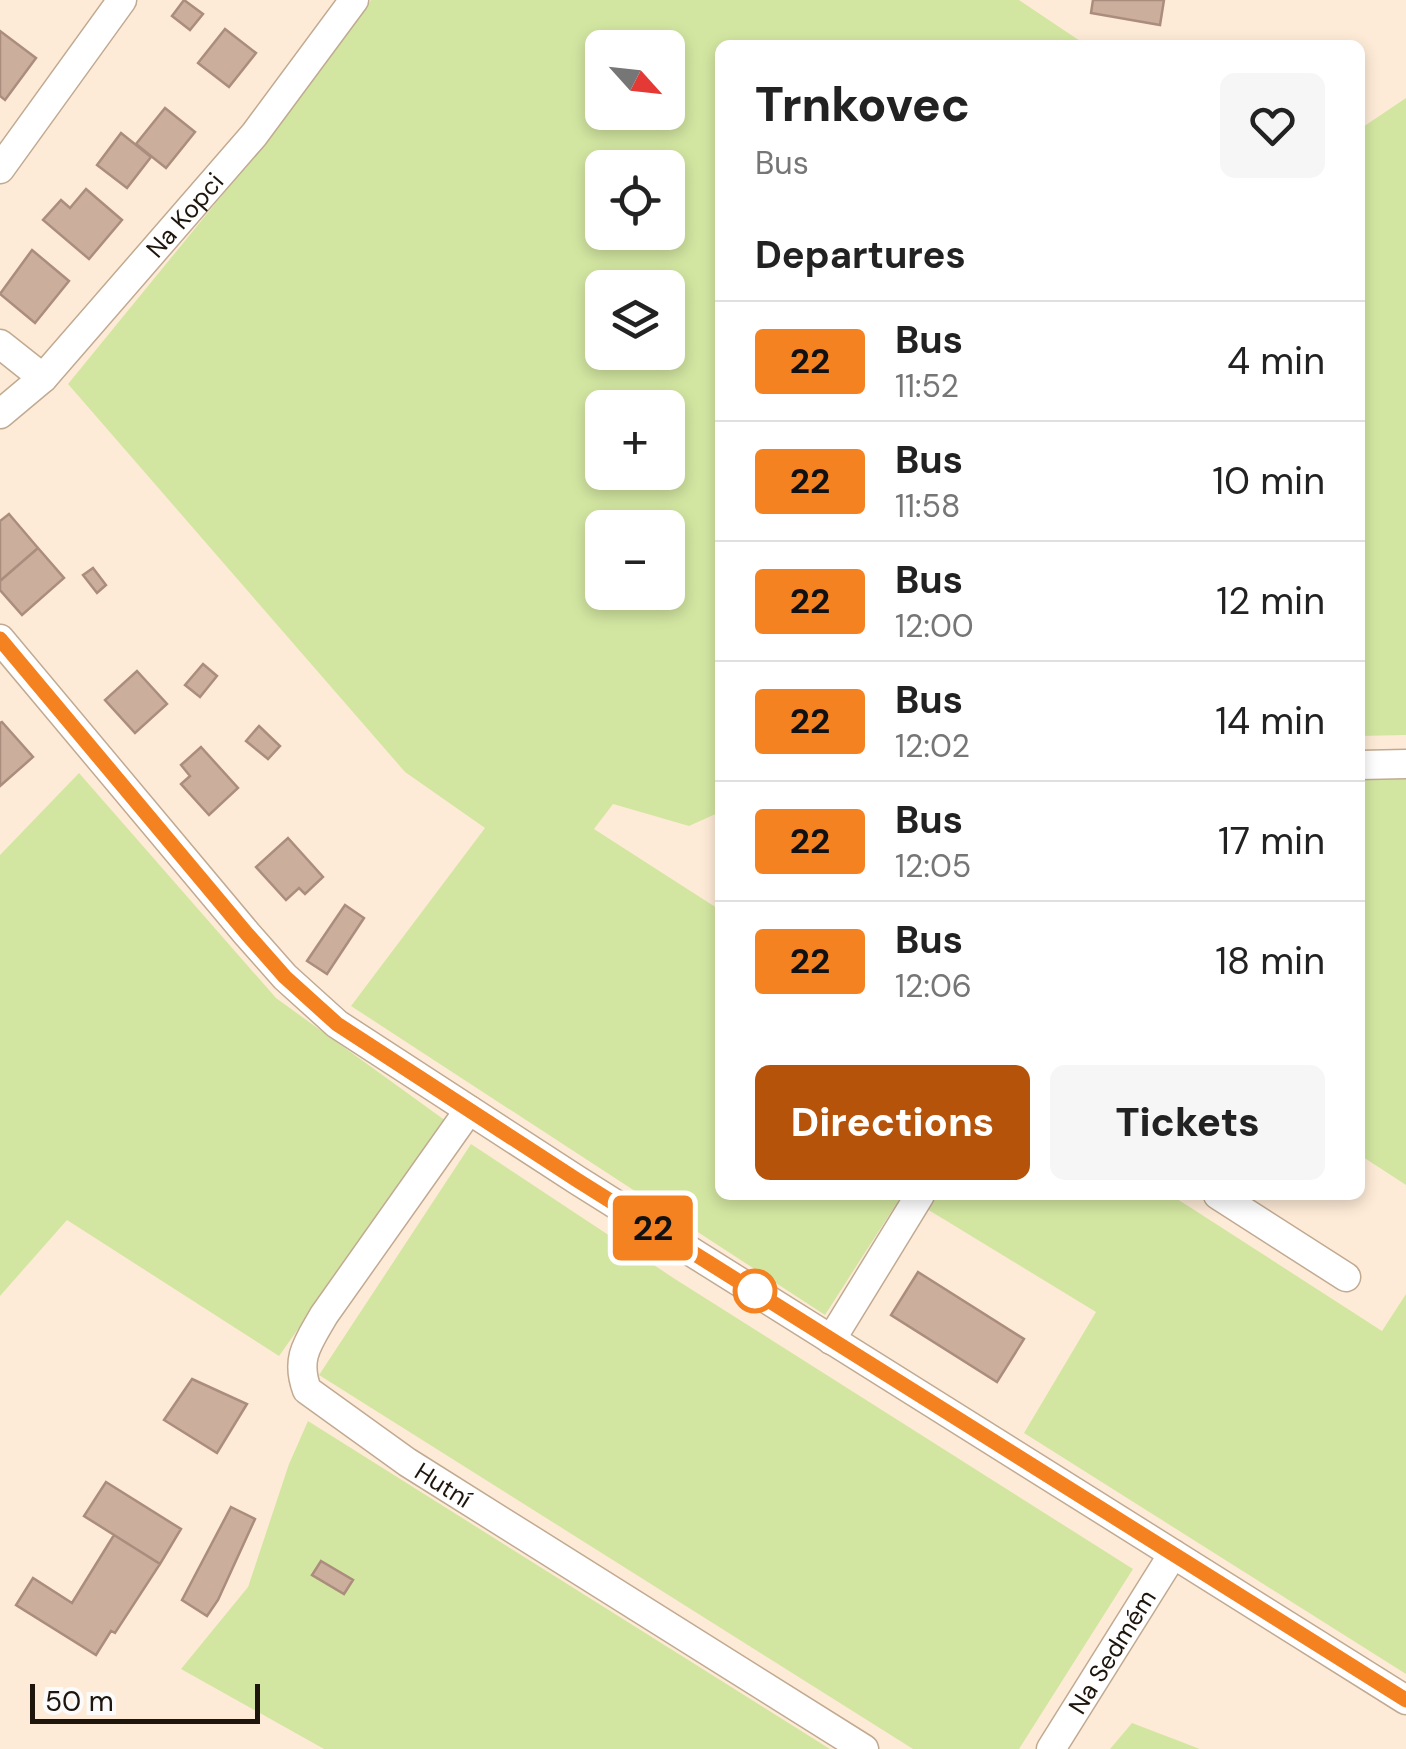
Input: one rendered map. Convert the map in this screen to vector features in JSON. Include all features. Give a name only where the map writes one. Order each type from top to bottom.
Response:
[{"type":"street","points":[[0,169],[122,0]]},
{"type":"street","name":"Na Kopci","points":[[0,414],[43,378],[254,134],[354,0]]},
{"type":"street","points":[[0,344],[43,378]]},
{"type":"street","points":[[4,654],[285,977],[337,1024],[831,1340],[1406,1700]]},
{"type":"street","points":[[1365,765],[1406,764]]},
{"type":"street","name":"Hutní","points":[[469,1110],[324,1315],[304,1350],[301,1373],[308,1390],[407,1462],[864,1749]]},
{"type":"street","points":[[831,1340],[917,1200]]},
{"type":"street","points":[[1226,1200],[1346,1277]]},
{"type":"street","name":"Na Sedmém","points":[[1050,1749],[1173,1554]]},
{"type":"green space","points":[[371,0],[1019,0],[1079,40],[715,40],[715,814],[689,826],[613,804],[594,829],[715,907],[715,1200],[899,1200],[825,1315],[351,1006],[485,828],[405,772],[68,384],[259,150]]},
{"type":"green space","points":[[1406,98],[1406,735],[1365,736],[1365,126]]},
{"type":"green space","points":[[79,773],[276,998],[446,1121],[279,1356],[67,1220],[0,1296],[0,855]]},
{"type":"green space","points":[[1406,774],[1406,1185],[1365,1158],[1365,780]]},
{"type":"green space","points":[[471,1144],[675,1279],[1133,1569],[1019,1749],[913,1749],[319,1375]]},
{"type":"green space","points":[[932,1200],[1179,1200],[1382,1331],[1406,1294],[1406,1674],[1024,1433],[1096,1312],[927,1209]]},
{"type":"green space","points":[[308,1421],[830,1749],[324,1749],[181,1669],[248,1587],[289,1464]]},
{"type":"green space","points":[[1132,1723],[1200,1749],[1110,1749]]},
{"type":"building","points":[[184,0],[203,14],[190,30],[172,16]]},
{"type":"building","points":[[1093,0],[1164,0],[1160,25],[1091,13]]},
{"type":"building","points":[[225,29],[256,53],[229,87],[198,63]]},
{"type":"building","points":[[0,31],[36,58],[5,100],[0,96]]},
{"type":"building","points":[[165,108],[195,132],[166,168],[136,144]]},
{"type":"building","points":[[121,133],[151,157],[127,188],[97,165]]},
{"type":"building","points":[[86,189],[122,220],[89,259],[43,220],[61,200],[70,208]]},
{"type":"building","points":[[32,250],[69,281],[35,323],[0,294]]},
{"type":"building","points":[[9,514],[38,548],[0,581],[0,521]]},
{"type":"building","points":[[38,548],[64,578],[22,615],[0,590],[0,581]]},
{"type":"building","points":[[93,568],[106,585],[97,593],[83,575]]},
{"type":"building","points":[[203,664],[217,676],[200,697],[185,685]]},
{"type":"building","points":[[137,671],[167,704],[135,733],[105,700]]},
{"type":"building","points":[[0,723],[33,757],[0,786]]},
{"type":"building","points":[[259,726],[280,746],[268,759],[246,741]]},
{"type":"building","points":[[201,747],[238,788],[209,815],[181,784],[190,776],[181,765]]},
{"type":"building","points":[[288,838],[323,877],[305,894],[299,888],[286,900],[256,867]]},
{"type":"building","points":[[345,905],[364,918],[327,974],[307,961]]},
{"type":"building","points":[[918,1272],[1024,1339],[997,1382],[891,1315]]},
{"type":"building","points":[[192,1379],[247,1404],[217,1453],[164,1420]]},
{"type":"building","points":[[106,1482],[181,1529],[160,1564],[84,1516]]},
{"type":"building","points":[[231,1507],[255,1519],[207,1616],[182,1600]]},
{"type":"building","points":[[114,1535],[160,1564],[96,1655],[16,1605],[33,1578],[72,1603]]},
{"type":"building","points":[[321,1561],[353,1580],[344,1594],[312,1575]]},
{"type":"bus line","name":"22","points":[[0,639],[247,934],[285,977],[337,1024],[577,1180],[1406,1700]]}]
